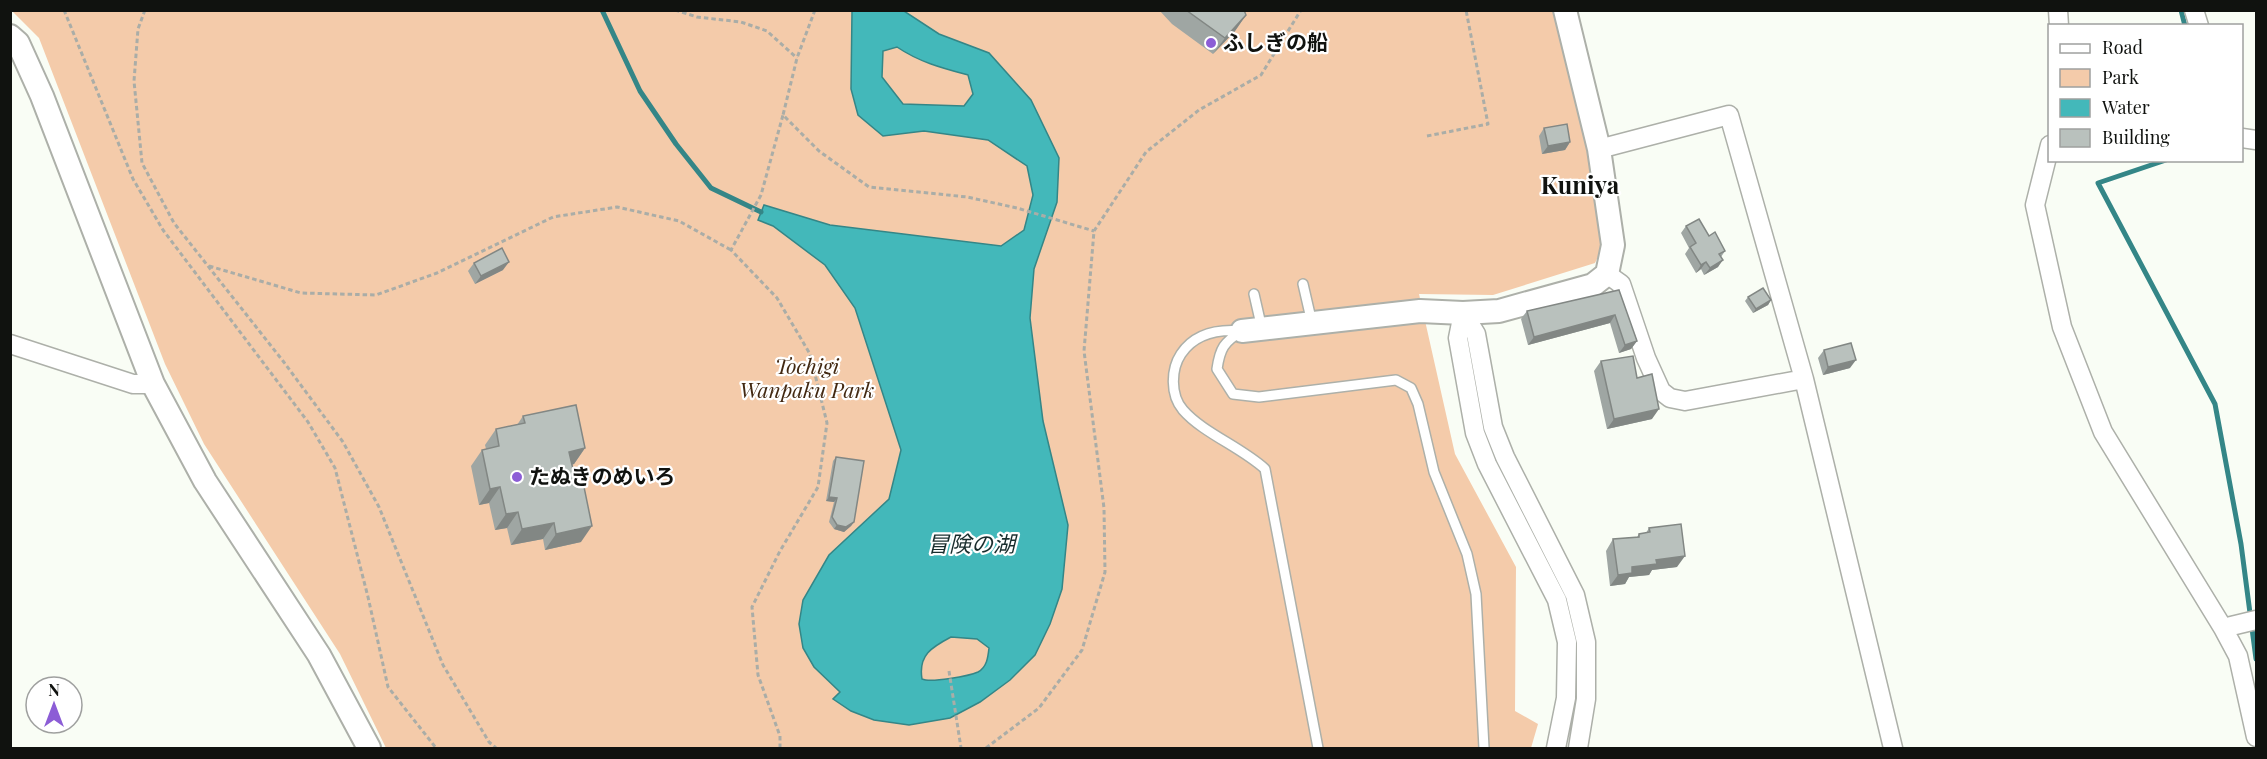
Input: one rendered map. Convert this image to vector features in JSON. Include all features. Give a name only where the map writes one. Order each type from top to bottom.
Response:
[{"type":"street","points":[[1252,330],[1420,311],[1464,313],[1499,311],[1593,285],[1607,274],[1613,245],[1599,149],[1564,10]]},
{"type":"street","points":[[10,36],[18,43],[42,96],[153,384],[205,481],[318,655],[369,748]]},
{"type":"street","points":[[1599,149],[1729,115],[1804,379],[1893,748]]},
{"type":"street","points":[[2048,149],[2035,205],[2062,327],[2103,432],[2238,656],[2256,737]]},
{"type":"street","points":[[1607,274],[1621,285],[1646,358],[1661,391],[1670,398],[1684,401],[1804,379]]},
{"type":"street","points":[[1464,313],[1458,338],[1475,433],[1487,464],[1557,600],[1567,642],[1566,698],[1556,748]]},
{"type":"street","points":[[1464,313],[1476,334],[1493,427],[1505,457],[1575,595],[1586,642],[1586,699],[1578,748]]},
{"type":"street","points":[[10,344],[133,384],[153,384]]},
{"type":"street","points":[[2223,628],[2256,620]]},
{"type":"lane","points":[[1303,284],[1311,323]]},
{"type":"lane","points":[[1252,330],[1254,294]]},
{"type":"lane","points":[[1252,330],[1229,330],[1202,335],[1192,341],[1176,362],[1173,378],[1175,393],[1181,408],[1192,419],[1254,458],[1265,469],[1318,748]]},
{"type":"lane","points":[[1252,330],[1230,339],[1220,352],[1218,369],[1233,394],[1259,397],[1396,380],[1411,388],[1418,404],[1434,472],[1467,554],[1476,594],[1484,748]]},
{"type":"path","points":[[64,10],[133,179],[163,230],[308,422],[335,468],[388,687],[436,748]]},
{"type":"path","points":[[145,10],[138,29],[134,81],[142,163],[174,223],[344,442],[379,507],[442,665],[489,742],[496,748]]},
{"type":"path","points":[[675,10],[697,17],[741,22],[767,31],[797,58]]},
{"type":"path","points":[[731,250],[761,195],[797,58],[815,10]]},
{"type":"path","points":[[986,748],[1039,708],[1082,650],[1105,572],[1104,508],[1084,351],[1094,231],[1146,152],[1199,110],[1261,75],[1301,10]]},
{"type":"path","points":[[1427,136],[1488,124],[1466,10]]},
{"type":"path","points":[[783,115],[819,151],[869,187],[967,197],[1017,208],[1094,231]]},
{"type":"path","points":[[207,265],[302,293],[376,295],[437,273],[553,217],[617,207],[679,221],[731,250],[777,298],[810,354],[827,423],[818,487],[780,551],[752,607],[758,675],[780,736],[780,748]]},
{"type":"path","points":[[949,671],[961,748]]},
{"type":"green space","name":"Tochigi Wanpaku Park","points":[[12,11],[1559,11],[1587,133],[1602,248],[1595,263],[1493,295],[1419,294],[1455,454],[1516,567],[1515,711],[1538,724],[1531,748],[386,748],[340,654],[204,444],[165,364],[39,38]]},
{"type":"water","name":"冒険の湖","points":[[852,11],[904,11],[939,34],[989,53],[1031,100],[1059,158],[1057,202],[1034,269],[1030,318],[1043,421],[1068,525],[1062,589],[1050,624],[1035,655],[1010,680],[980,702],[950,718],[909,725],[874,720],[851,711],[833,699],[840,692],[814,667],[803,648],[799,624],[803,600],[829,555],[889,499],[901,450],[855,308],[825,265],[773,226],[758,220],[764,205],[830,225],[1001,246],[1024,230],[1033,195],[1027,166],[988,140],[924,131],[883,136],[858,115],[851,89]],"holes":[[[897,47],[922,61],[968,75],[973,94],[964,106],[903,104],[882,77],[883,51]],[[951,637],[977,639],[989,648],[985,665],[978,672],[959,677],[922,679],[924,658],[932,648]]]},
{"type":"building","points":[[1186,10],[1244,10],[1246,15],[1225,38]]},
{"type":"building","points":[[1567,124],[1570,142],[1548,146],[1544,128]]},
{"type":"building","points":[[1699,219],[1709,236],[1715,232],[1725,251],[1719,254],[1723,260],[1710,268],[1706,262],[1701,265],[1690,247],[1696,243],[1686,226]]},
{"type":"building","points":[[502,248],[509,262],[481,276],[474,263]]},
{"type":"building","points":[[1763,288],[1771,300],[1756,309],[1748,297]]},
{"type":"building","points":[[1619,290],[1637,341],[1625,345],[1615,315],[1534,337],[1527,311]]},
{"type":"building","points":[[1851,343],[1856,360],[1828,367],[1824,350]]},
{"type":"building","points":[[1633,356],[1637,378],[1652,374],[1659,409],[1614,419],[1601,361]]},
{"type":"building","name":"たぬきのめいろ","points":[[576,405],[585,448],[569,452],[575,478],[582,477],[592,526],[556,534],[554,523],[522,529],[518,512],[506,514],[500,487],[490,489],[482,450],[499,446],[496,429],[525,423],[523,416]]},
{"type":"building","points":[[836,457],[864,461],[854,522],[846,527],[837,525],[832,517],[837,498],[829,497]]},
{"type":"building","points":[[1681,524],[1685,556],[1656,560],[1657,564],[1632,567],[1632,573],[1618,575],[1613,539],[1639,537],[1639,534],[1650,532],[1649,528]]},
{"type":"waterway","points":[[602,10],[640,91],[676,144],[711,188],[761,212]]},
{"type":"waterway","points":[[2181,10],[2184,24]]},
{"type":"waterway","points":[[2160,162],[2098,183],[2215,404],[2241,544],[2256,659]]},
{"type":"place","name":"ふしぎの船","points":[[1211,43]]},
{"type":"place","name":"たぬきのめいろ","points":[[517,477]]},
{"type":"district","name":"Kuniya","points":[[1580,186]]}]
